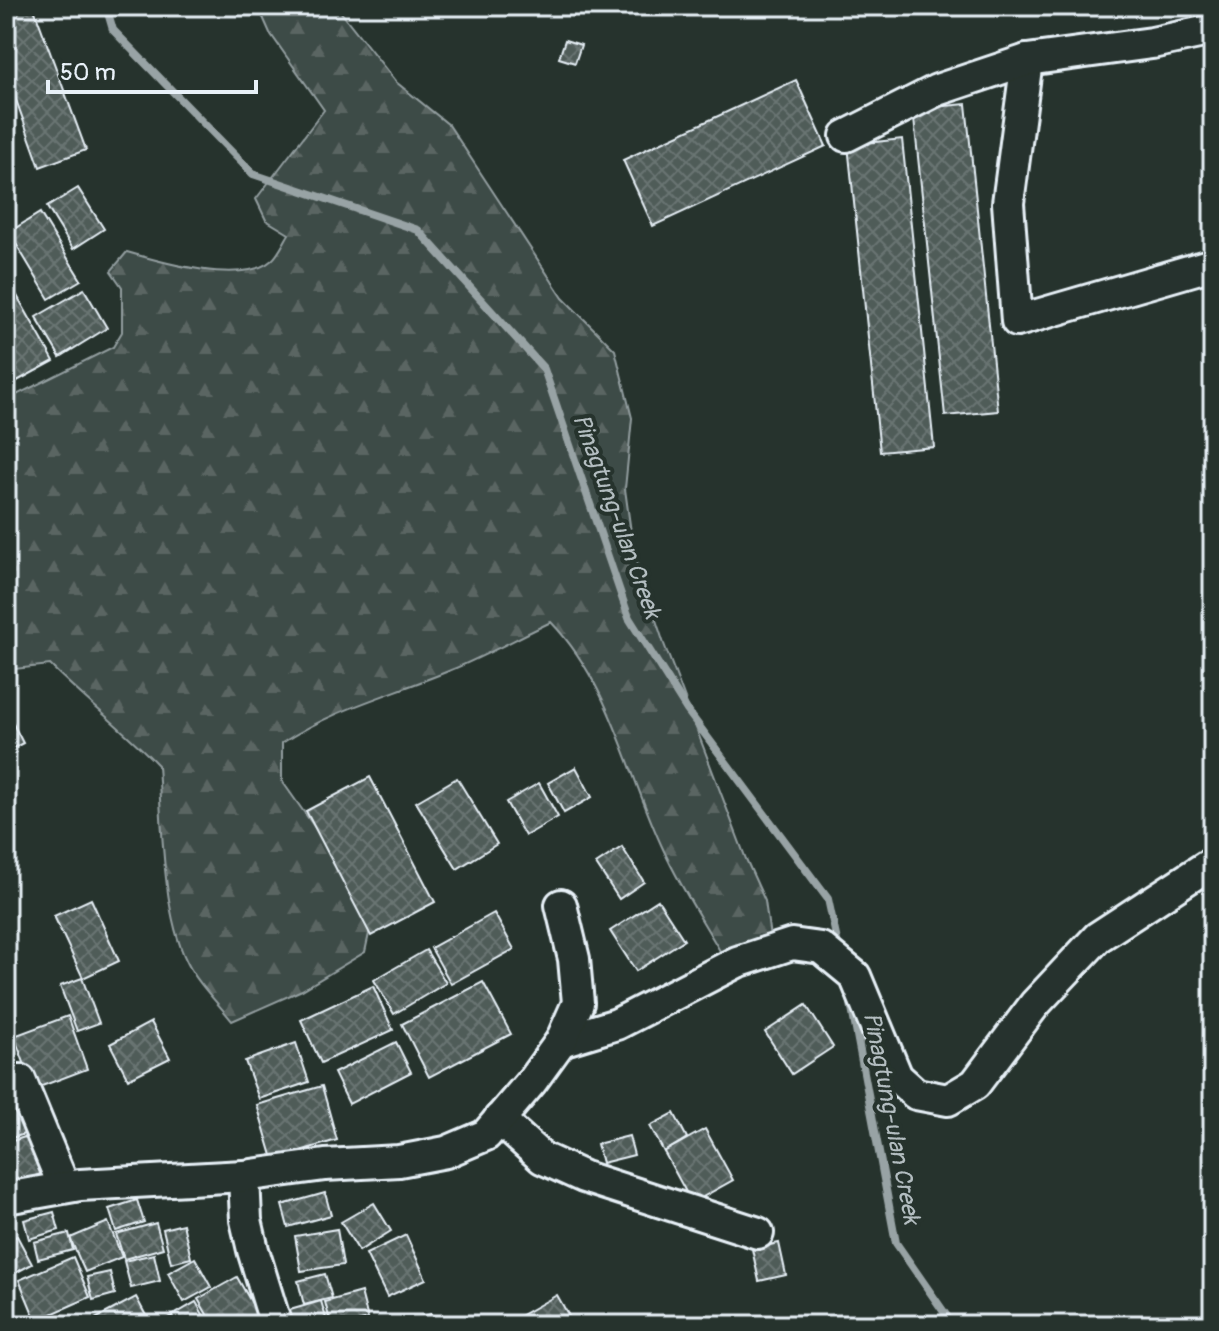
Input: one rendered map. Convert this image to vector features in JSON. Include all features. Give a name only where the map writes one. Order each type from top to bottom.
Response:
[{"type":"street","points":[[846,136],[937,90],[1027,60],[1152,43],[1213,30]]},
{"type":"street","points":[[1027,60],[1008,203],[1017,321],[1213,264]]},
{"type":"street","points":[[561,1041],[617,1024],[737,962],[792,944],[821,948],[855,976],[897,1077],[916,1094],[948,1100],[975,1084],[1035,1004],[1098,937],[1213,862]]},
{"type":"street","points":[[6,1198],[64,1187],[244,1176],[325,1165],[399,1161],[446,1152],[486,1135],[561,1041],[578,1003],[574,959],[561,905]]},
{"type":"street","points":[[20,1080],[64,1187]]},
{"type":"street","points":[[499,1119],[542,1158],[584,1177],[758,1233]]},
{"type":"street","points":[[244,1176],[246,1220],[276,1325]]},
{"type":"green space","points":[[258,6],[336,6],[396,82],[449,125],[563,298],[615,350],[632,418],[625,489],[634,554],[664,644],[765,901],[770,937],[724,958],[664,851],[604,702],[572,647],[551,622],[464,665],[324,720],[282,743],[282,781],[361,893],[370,929],[365,952],[302,990],[232,1021],[187,962],[172,918],[158,765],[50,665],[6,670],[6,400],[113,347],[122,332],[122,287],[111,271],[127,252],[201,270],[242,271],[259,268],[272,260],[289,234],[266,220],[256,199],[324,110],[270,33]]},
{"type":"building","points":[[6,6],[33,6],[86,150],[40,167],[6,72]]},
{"type":"building","points":[[565,40],[581,45],[575,63],[559,58]]},
{"type":"building","points":[[796,80],[826,146],[653,226],[623,160]]},
{"type":"building","points":[[966,104],[998,411],[945,416],[913,109]]},
{"type":"building","points":[[902,139],[934,447],[880,452],[848,145]]},
{"type":"building","points":[[78,188],[104,229],[73,249],[47,207]]},
{"type":"building","points":[[40,213],[81,280],[49,299],[9,232]]},
{"type":"building","points":[[6,279],[54,361],[6,387]]},
{"type":"building","points":[[84,289],[107,328],[60,357],[36,317]]},
{"type":"building","points":[[6,710],[23,743],[6,752]]},
{"type":"building","points":[[576,767],[592,797],[564,813],[548,783]]},
{"type":"building","points":[[370,777],[435,902],[371,936],[306,811]]},
{"type":"building","points":[[457,778],[497,844],[457,869],[416,802]]},
{"type":"building","points":[[539,783],[558,817],[525,836],[506,802]]},
{"type":"building","points":[[622,847],[644,882],[619,899],[596,864]]},
{"type":"building","points":[[91,899],[119,961],[83,978],[54,916]]},
{"type":"building","points":[[658,900],[684,940],[636,971],[610,931]]},
{"type":"building","points":[[494,913],[514,949],[451,984],[431,948]]},
{"type":"building","points":[[426,950],[446,983],[394,1014],[374,980]]},
{"type":"building","points":[[82,978],[99,1023],[77,1031],[60,986]]},
{"type":"building","points":[[483,982],[511,1034],[429,1077],[402,1024]]},
{"type":"building","points":[[373,986],[393,1030],[321,1063],[301,1020]]},
{"type":"building","points":[[806,1005],[833,1047],[792,1074],[765,1032]]},
{"type":"building","points":[[68,1016],[87,1069],[34,1089],[14,1036]]},
{"type":"building","points":[[151,1022],[170,1058],[128,1079],[110,1044]]},
{"type":"building","points":[[396,1042],[411,1072],[349,1104],[334,1073]]},
{"type":"building","points":[[296,1043],[309,1082],[259,1099],[245,1061]]},
{"type":"building","points":[[322,1086],[337,1140],[273,1159],[257,1105]]},
{"type":"building","points":[[21,1104],[30,1132],[6,1140],[6,1109]]},
{"type":"building","points":[[674,1113],[687,1138],[664,1152],[650,1126]]},
{"type":"building","points":[[705,1129],[733,1180],[692,1203],[664,1152]]},
{"type":"building","points":[[31,1135],[44,1173],[6,1186],[6,1143]]},
{"type":"building","points":[[629,1136],[634,1155],[602,1163],[597,1144]]},
{"type":"building","points":[[325,1193],[331,1215],[288,1227],[282,1205]]},
{"type":"building","points":[[137,1200],[144,1222],[116,1231],[109,1209]]},
{"type":"building","points":[[374,1203],[391,1231],[359,1251],[341,1222]]},
{"type":"building","points":[[54,1212],[59,1230],[29,1239],[24,1220]]},
{"type":"building","points":[[108,1222],[122,1257],[85,1272],[70,1238]]},
{"type":"building","points":[[156,1223],[163,1248],[124,1259],[116,1234]]},
{"type":"building","points":[[183,1224],[191,1258],[171,1263],[163,1229]]},
{"type":"building","points":[[337,1229],[343,1265],[301,1271],[295,1236]]},
{"type":"building","points":[[69,1233],[73,1250],[38,1259],[34,1242]]},
{"type":"building","points":[[406,1235],[426,1279],[387,1297],[366,1254]]},
{"type":"building","points":[[17,1236],[32,1264],[6,1278],[6,1241]]},
{"type":"building","points":[[779,1243],[786,1275],[759,1281],[752,1249]]},
{"type":"building","points":[[154,1254],[160,1281],[131,1288],[124,1261]]},
{"type":"building","points":[[73,1257],[90,1297],[36,1321],[19,1280]]},
{"type":"building","points":[[195,1258],[211,1287],[184,1302],[168,1273]]},
{"type":"building","points":[[110,1272],[115,1294],[93,1300],[87,1277]]},
{"type":"building","points":[[325,1274],[332,1298],[304,1305],[298,1281]]},
{"type":"building","points":[[237,1277],[259,1316],[243,1325],[213,1325],[198,1299]]},
{"type":"building","points":[[361,1292],[368,1319],[346,1325],[331,1325],[325,1302]]},
{"type":"building","points":[[557,1295],[574,1325],[504,1325]]},
{"type":"building","points":[[136,1297],[151,1325],[84,1325]]},
{"type":"building","points":[[321,1301],[328,1325],[294,1325],[290,1310]]},
{"type":"building","points":[[196,1302],[209,1325],[157,1325]]},
{"type":"building","points":[[431,1314],[434,1325],[395,1324]]},
{"type":"waterway","name":"Pinagtung-ulan Creek","points":[[106,6],[113,30],[253,174],[418,230],[544,369],[629,618],[687,710],[828,899],[839,950]]},
{"type":"waterway","name":"Pinagtung-ulan Creek","points":[[850,998],[896,1243],[953,1325]]}]
